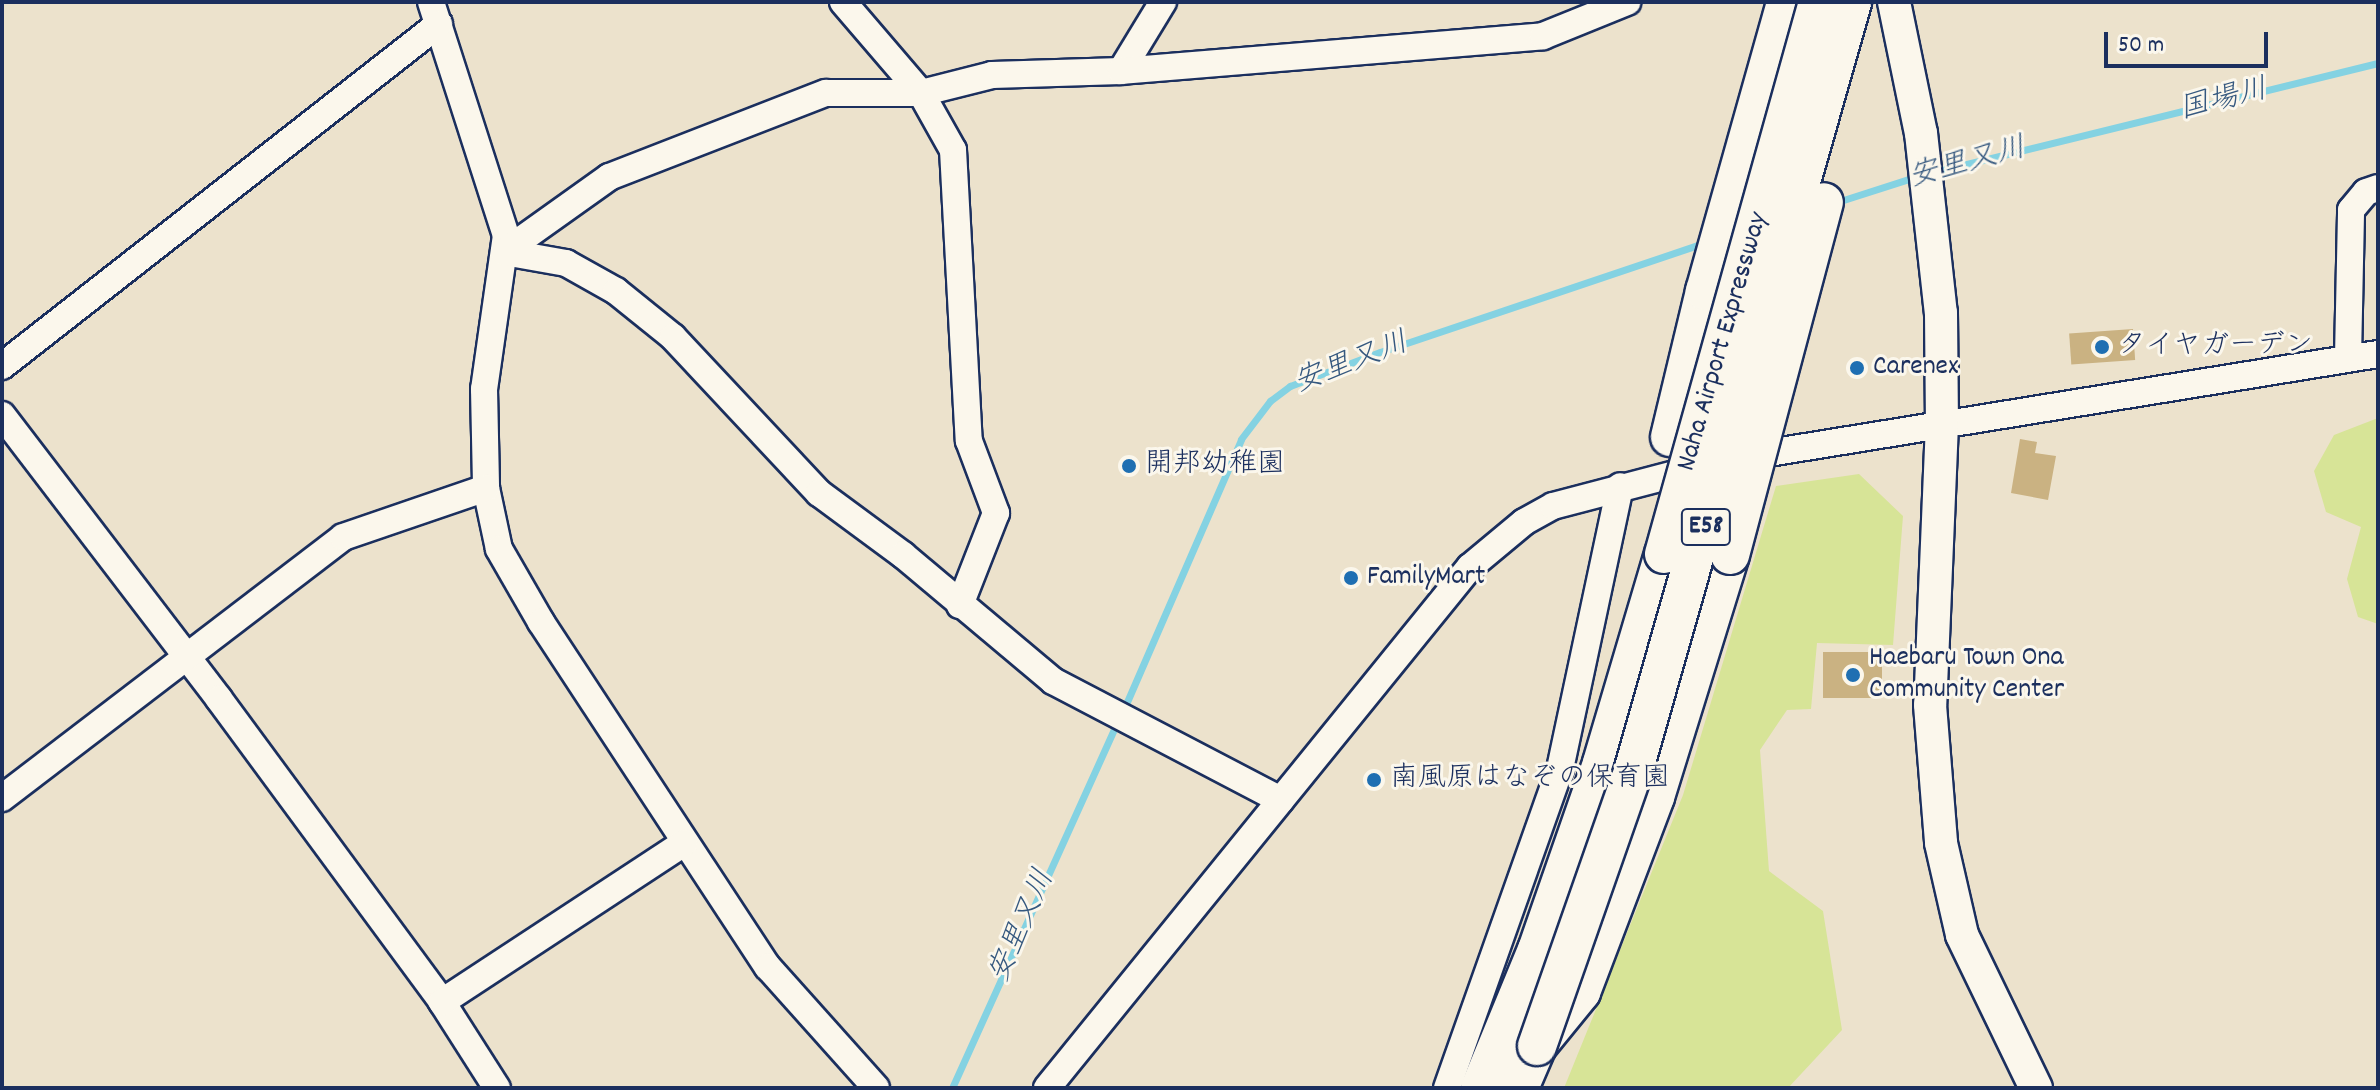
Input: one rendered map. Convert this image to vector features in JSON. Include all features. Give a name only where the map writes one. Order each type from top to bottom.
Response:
[{"type":"highway","points":[[1664,554],[1662,488],[1681,385],[1786,2]]},
{"type":"highway","name":"Naha Airport Expressway","points":[[1480,1088],[1537,950],[1602,763],[1664,554],[1818,2]]},
{"type":"highway","name":"Naha Airport Expressway","points":[[1519,1088],[1537,1046],[1633,772],[1852,2]]},
{"type":"highway","points":[[1537,1046],[1581,992],[1655,797],[1730,555],[1877,2]]},
{"type":"main road","points":[[1894,2],[1921,133],[1941,313],[1942,424],[1930,691],[1941,843],[1962,935],[2028,1082]]},
{"type":"street","points":[[843,2],[921,93],[953,150],[969,441],[996,513],[960,605]]},
{"type":"street","points":[[1121,71],[1163,2]]},
{"type":"street","points":[[504,252],[609,177],[826,93],[921,93],[992,75],[1121,71],[1543,36],[1627,2]]},
{"type":"street","points":[[2,366],[435,13],[506,235],[484,389],[486,488],[499,549],[684,843],[768,967],[876,1088]]},
{"type":"street","points":[[2348,357],[2351,210],[2366,192],[2378,188]]},
{"type":"street","points":[[504,252],[566,263],[616,291],[673,337],[819,493],[1053,681],[1281,800]]},
{"type":"street","points":[[1047,1088],[1479,559],[1553,506],[1620,486],[1777,449],[2378,354]]},
{"type":"street","points":[[2,415],[185,654],[442,1002],[497,1088]]},
{"type":"street","points":[[1447,1088],[1560,769],[1620,486]]},
{"type":"street","points":[[2,798],[185,654],[343,537],[486,488]]},
{"type":"street","points":[[442,1002],[684,843]]},
{"type":"green space","points":[[2378,418],[2378,624],[2358,617],[2347,579],[2361,527],[2326,512],[2314,471],[2334,435]]},
{"type":"green space","points":[[1859,474],[1903,516],[1893,645],[1817,643],[1811,709],[1787,710],[1760,750],[1769,871],[1823,911],[1842,1030],[1788,1088],[1564,1088],[1683,795],[1776,486]]},
{"type":"building","name":"タイヤガーデン","points":[[2133,329],[2135,360],[2071,364],[2069,333]]},
{"type":"building","points":[[2020,439],[2037,442],[2035,453],[2056,456],[2048,500],[2011,493]]},
{"type":"building","name":"Haebaru Town Ona Community Center","points":[[1823,652],[1882,652],[1882,698],[1823,698]]},
{"type":"waterway","name":"安里又川","points":[[1934,172],[2378,63]]},
{"type":"waterway","name":"安里又川","points":[[1834,203],[1918,176]]},
{"type":"waterway","name":"安里又川","points":[[1123,711],[1241,439],[1270,401],[1290,386],[1380,352],[1704,243]]},
{"type":"waterway","name":"安里又川","points":[[952,1088],[1117,722]]},
{"type":"place","name":"タイヤガーデン","points":[[2102,347]]},
{"type":"place","name":"Carenex","points":[[1857,368]]},
{"type":"place","name":"開邦幼稚園","points":[[1129,466]]},
{"type":"place","name":"FamilyMart","points":[[1351,578]]},
{"type":"place","name":"Haebaru Town Ona Community Center","points":[[1853,675]]},
{"type":"place","name":"南風原はなぞの保育園","points":[[1374,780]]},
{"type":"water label","name":"国場川","points":[[2224,102]]}]
